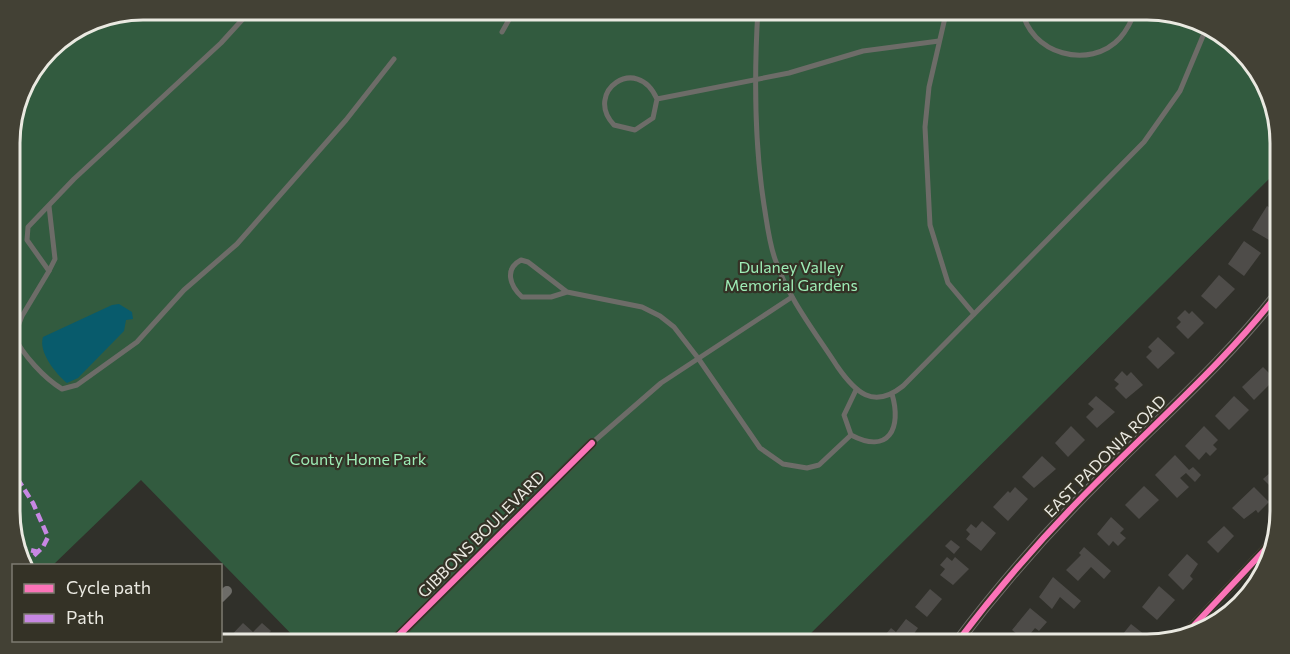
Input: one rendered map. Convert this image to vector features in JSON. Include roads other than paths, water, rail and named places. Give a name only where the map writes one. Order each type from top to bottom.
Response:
[{"type":"street","name":"EAST PADONIA ROAD","points":[[964,634],[1014,572],[1068,511],[1225,355],[1270,303]]},
{"type":"street","name":"GIBBONS BOULEVARD","points":[[400,634],[592,442]]},
{"type":"street","points":[[1193,625],[1264,550]]},
{"type":"lane","points":[[49,270],[25,234],[28,227],[221,43],[242,20]]},
{"type":"lane","points":[[502,32],[509,20]]},
{"type":"lane","points":[[758,20],[755,129],[774,259],[792,297],[856,390],[878,398],[892,394],[1118,171],[1144,142],[1180,91],[1204,33]]},
{"type":"lane","points":[[944,20],[929,87],[925,127],[930,225],[948,283],[974,314]]},
{"type":"lane","points":[[1026,20],[1031,32],[1042,43],[1055,51],[1080,56],[1107,48],[1119,39],[1132,20]]},
{"type":"lane","points":[[657,99],[755,81],[863,51],[939,41]]},
{"type":"lane","points":[[20,346],[54,384],[67,390],[136,342],[184,290],[237,244],[346,120],[394,59]]},
{"type":"lane","points":[[623,79],[639,79],[647,83],[657,99],[653,118],[635,130],[614,125],[605,111],[605,96],[610,87],[623,79]]},
{"type":"lane","points":[[20,321],[55,259],[49,206]]},
{"type":"lane","points":[[567,292],[551,297],[522,297],[514,290],[510,280],[511,269],[521,260],[528,262],[567,292],[642,307],[674,327],[760,448],[772,458],[794,467],[819,465],[852,435]]},
{"type":"lane","points":[[592,442],[661,383],[792,297]]},
{"type":"lane","points":[[856,390],[844,415],[852,435],[872,442],[891,434],[897,422],[892,394]]},
{"type":"water","points":[[119,304],[132,312],[133,319],[126,320],[124,331],[78,378],[67,383],[45,356],[43,337],[112,305]]},
{"type":"park label","name":"Dulaney Valley Memorial Gardens","points":[[791,276]]},
{"type":"park label","name":"County Home Park","points":[[358,459]]}]
